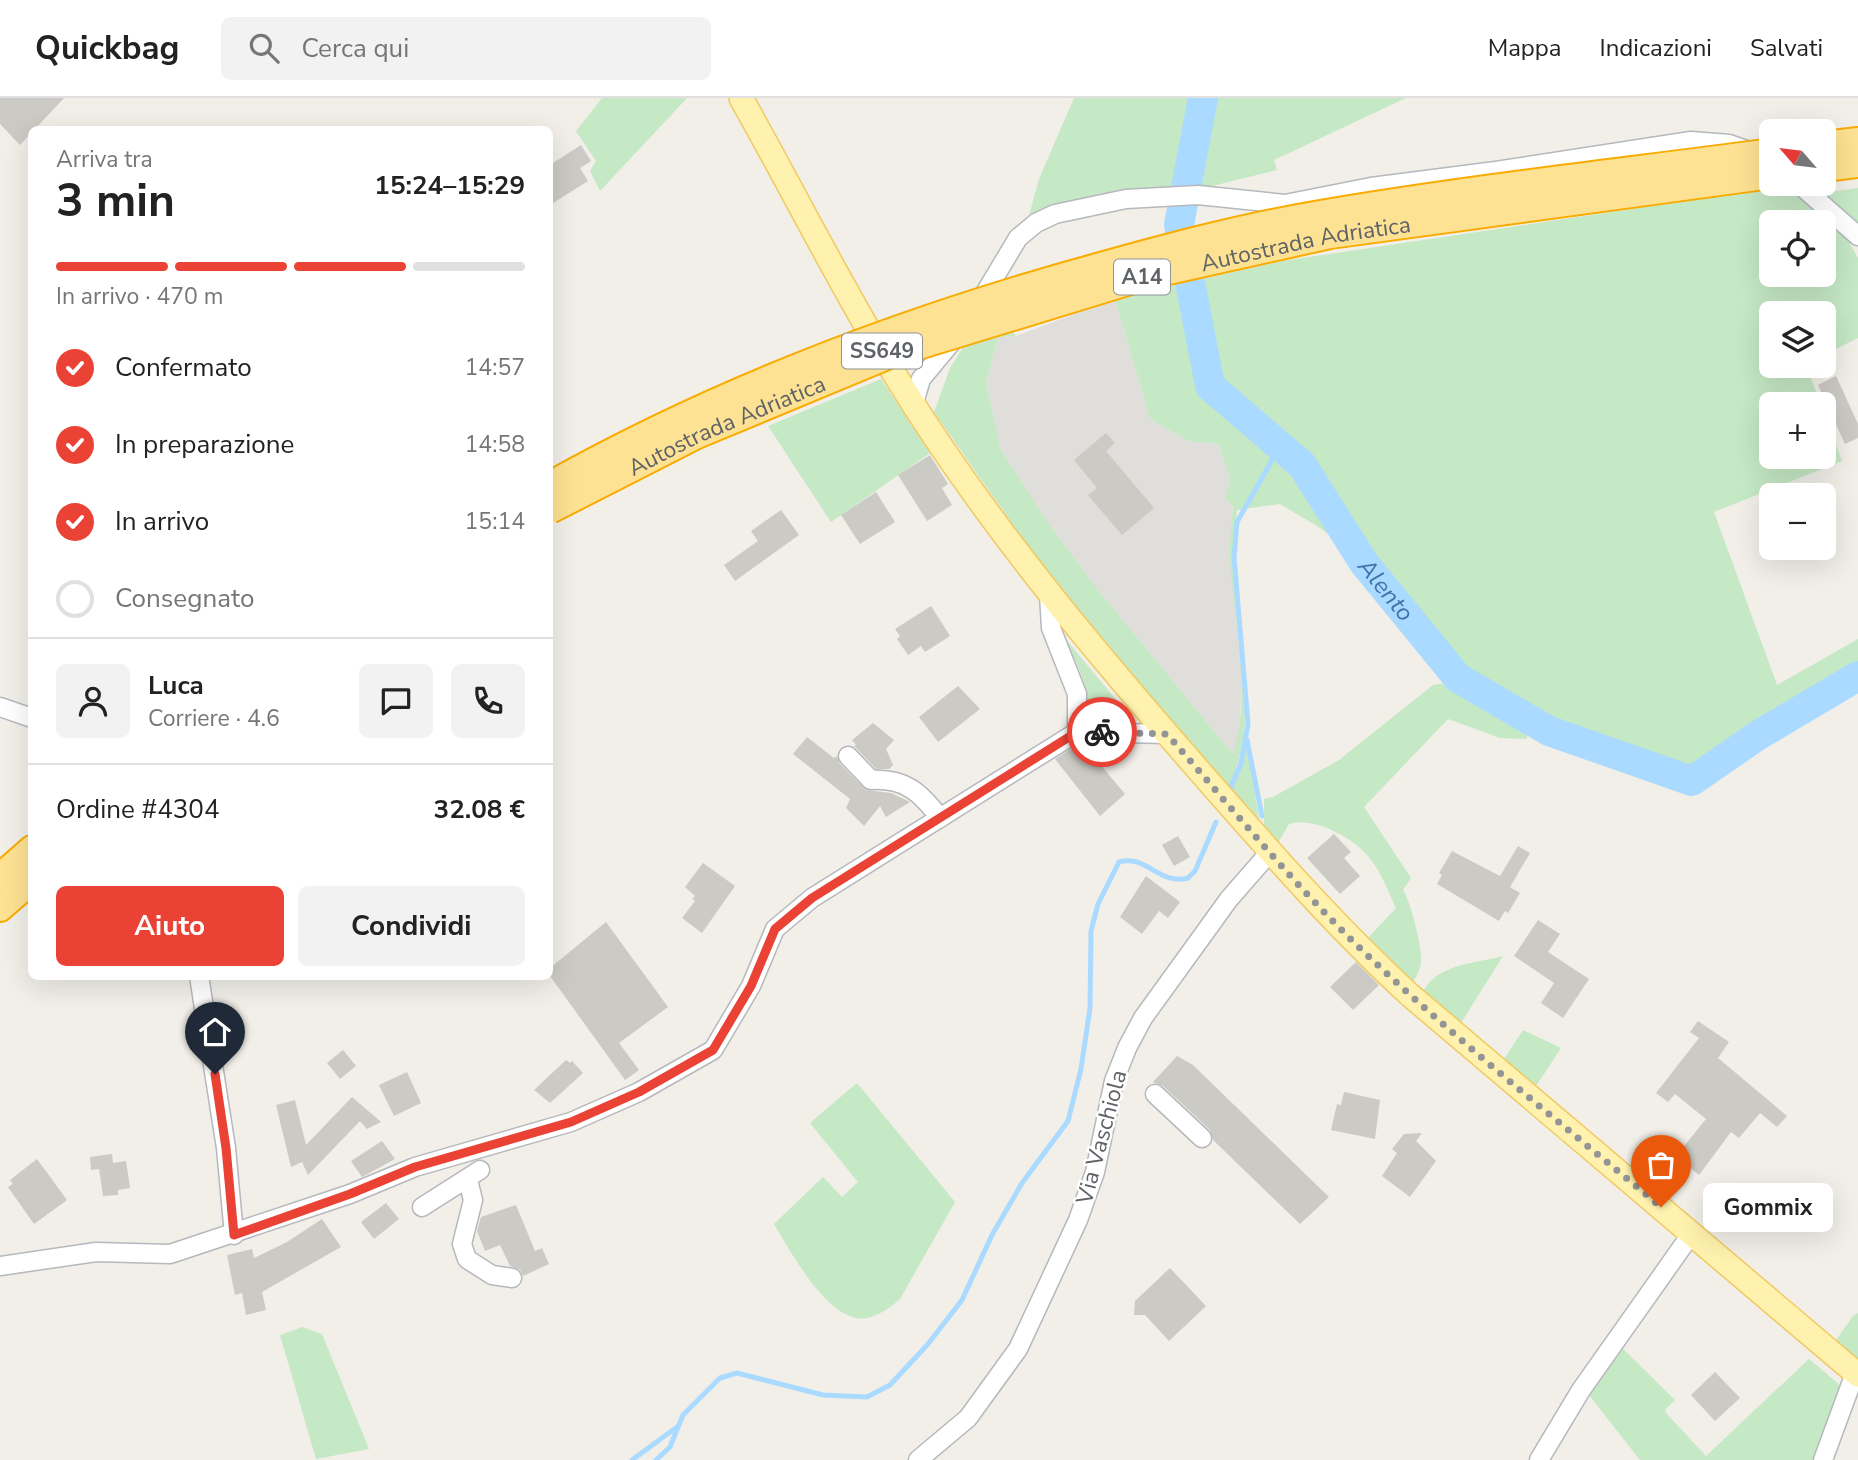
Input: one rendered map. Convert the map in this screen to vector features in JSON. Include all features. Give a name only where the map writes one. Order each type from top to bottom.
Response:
[{"type":"highway","points":[[1836,144],[1858,141]]},
{"type":"highway","name":"Autostrada Adriatica","points":[[553,483],[670,422],[880,334],[1025,287],[1149,252],[1325,213],[1759,154]]},
{"type":"highway","points":[[1836,167],[1858,164]]},
{"type":"highway","name":"Autostrada Adriatica","points":[[553,508],[696,435],[892,354],[1150,275],[1330,235],[1759,177]]},
{"type":"highway","points":[[0,877],[28,852]]},
{"type":"highway","points":[[0,908],[28,884]]},
{"type":"main road","name":"SS649","points":[[741,98],[914,403],[971,489],[1049,594],[1270,852],[1353,941],[1404,990],[1857,1374]]},
{"type":"street","points":[[914,403],[921,379],[967,323],[1018,238],[1055,214],[1126,199],[1198,195],[1285,204],[1371,187],[1691,141],[1729,144],[1759,154]]},
{"type":"street","points":[[1813,196],[1858,236]]},
{"type":"street","points":[[1049,594],[1051,628],[1077,694],[1077,732]]},
{"type":"street","points":[[0,707],[28,717]]},
{"type":"street","points":[[0,1266],[96,1252],[170,1254],[234,1235],[350,1194],[415,1167],[571,1122],[639,1092],[713,1050],[751,986],[775,929],[812,898],[1077,732],[1167,734]]},
{"type":"street","points":[[848,756],[871,780],[899,781],[915,789],[940,818]]},
{"type":"street","name":"Via Vaschiola","points":[[918,1460],[968,1418],[1018,1349],[1078,1220],[1095,1172],[1114,1081],[1127,1048],[1143,1018],[1229,899],[1270,852]]},
{"type":"street","points":[[200,980],[226,1148],[234,1235]]},
{"type":"street","points":[[1155,1094],[1202,1138]]},
{"type":"street","points":[[422,1208],[474,1175],[473,1200],[462,1244],[467,1259],[492,1275],[512,1278]]},
{"type":"street","points":[[1539,1460],[1581,1390],[1692,1233]]},
{"type":"street","points":[[1823,1460],[1857,1374]]},
{"type":"shaded area","points":[[1115,299],[1150,419],[1189,441],[1218,444],[1230,478],[1225,498],[1233,505],[1230,557],[1242,679],[1239,734],[1233,754],[1098,590],[1047,521],[1001,450],[986,383],[998,337],[1016,336]]},
{"type":"green space","points":[[602,98],[687,98],[600,191],[590,171],[596,161],[576,131]]},
{"type":"green space","points":[[1074,98],[1202,98],[1195,139],[1203,98],[1406,98],[1274,160],[1277,170],[1184,193],[1051,205],[1027,223],[1039,179]]},
{"type":"green space","points":[[1858,188],[1858,231],[1817,196],[1836,196],[1836,191]]},
{"type":"green space","points":[[1759,190],[1759,196],[1806,196],[1821,210],[1759,210],[1759,287],[1836,287],[1836,224],[1843,231],[1858,258],[1858,338],[1836,349],[1836,301],[1759,301],[1759,378],[1811,378],[1816,392],[1759,392],[1759,469],[1822,469],[1787,483],[1759,483],[1759,494],[1714,512],[1777,685],[1858,639],[1858,670],[1788,708],[1701,768],[1665,767],[1523,713],[1469,679],[1456,681],[1532,727],[1526,739],[1500,738],[1448,719],[1364,807],[1411,878],[1403,890],[1419,940],[1421,959],[1418,972],[1410,986],[1365,941],[1396,908],[1380,873],[1367,855],[1342,835],[1309,823],[1289,824],[1277,845],[1264,830],[1264,799],[1273,797],[1339,760],[1433,685],[1446,683],[1416,648],[1349,555],[1322,529],[1280,504],[1237,510],[1236,580],[1246,686],[1245,721],[1240,755],[1228,789],[1036,558],[934,412],[950,368],[966,343],[1011,330],[1016,336],[998,337],[986,383],[1001,450],[1047,521],[1098,590],[1233,754],[1241,706],[1241,681],[1230,560],[1233,506],[1225,498],[1230,478],[1218,444],[1189,441],[1150,419],[1115,299],[1282,261]]},
{"type":"green space","points":[[881,379],[930,453],[831,522],[768,426]]},
{"type":"green space","points":[[1836,444],[1842,461],[1836,463]]},
{"type":"green space","points":[[1063,636],[1138,726],[1107,720],[1089,723],[1086,689]]},
{"type":"green space","points":[[1246,739],[1260,825],[1230,792]]},
{"type":"green space","points":[[1503,956],[1459,1026],[1422,994],[1428,984],[1445,971]]},
{"type":"green space","points":[[1523,1030],[1561,1048],[1534,1089],[1502,1062]]},
{"type":"green space","points":[[857,1083],[955,1202],[900,1299],[867,1318],[853,1317],[825,1298],[800,1267],[774,1224],[823,1177],[842,1197],[858,1182],[810,1123]]},
{"type":"green space","points":[[1858,1313],[1858,1364],[1834,1343]]},
{"type":"green space","points":[[302,1327],[322,1334],[369,1449],[316,1459],[280,1335]]},
{"type":"green space","points":[[1619,1345],[1675,1400],[1665,1410],[1667,1414],[1706,1456],[1809,1359],[1841,1386],[1814,1460],[1640,1460],[1585,1390]]},
{"type":"building","points":[[0,98],[64,98],[38,126],[28,126],[28,136],[20,145],[0,124]]},
{"type":"building","points":[[581,145],[591,161],[580,168],[588,181],[553,203],[553,163]]},
{"type":"building","points":[[1836,376],[1858,424],[1858,438],[1845,444],[1836,424],[1836,392],[1821,392],[1818,385]]},
{"type":"building","points":[[1106,433],[1115,443],[1106,451],[1154,508],[1122,535],[1088,495],[1097,488],[1074,460]]},
{"type":"building","points":[[930,455],[948,484],[942,488],[952,505],[927,521],[898,475]]},
{"type":"building","points":[[876,492],[895,522],[860,544],[841,515]]},
{"type":"building","points":[[781,510],[799,535],[735,581],[724,565],[758,541],[751,531]]},
{"type":"building","points":[[931,606],[950,636],[925,652],[921,646],[908,655],[897,639],[900,636],[895,629]]},
{"type":"building","points":[[958,686],[980,709],[938,742],[919,717]]},
{"type":"building","points":[[873,723],[894,740],[886,749],[893,765],[889,769],[876,769],[854,746],[856,745],[852,740]]},
{"type":"building","points":[[807,737],[834,758],[837,756],[840,764],[866,790],[891,793],[910,802],[886,817],[880,806],[864,826],[846,808],[850,799],[793,754]]},
{"type":"building","points":[[1080,743],[1109,744],[1094,757],[1125,794],[1100,816],[1055,759]]},
{"type":"building","points":[[1334,834],[1351,852],[1344,858],[1360,876],[1340,894],[1307,858]]},
{"type":"building","points":[[1178,836],[1190,857],[1174,866],[1162,845]]},
{"type":"building","points":[[1518,846],[1530,853],[1510,887],[1520,893],[1508,913],[1505,911],[1499,921],[1437,884],[1442,875],[1439,873],[1452,851],[1500,876]]},
{"type":"building","points":[[703,863],[735,886],[702,933],[682,918],[695,901],[692,899],[695,896],[685,887]]},
{"type":"building","points":[[1146,876],[1180,902],[1168,918],[1159,911],[1142,934],[1120,917]]},
{"type":"building","points":[[1538,920],[1560,934],[1548,952],[1589,979],[1563,1018],[1541,1003],[1554,983],[1514,956]]},
{"type":"building","points":[[606,922],[668,1007],[619,1043],[639,1070],[625,1080],[553,980],[553,966]]},
{"type":"building","points":[[1356,962],[1379,985],[1353,1010],[1330,987]]},
{"type":"building","points":[[1698,1021],[1729,1042],[1718,1058],[1787,1116],[1777,1127],[1760,1113],[1739,1138],[1731,1132],[1699,1175],[1676,1156],[1706,1119],[1675,1094],[1668,1102],[1656,1093],[1699,1038],[1690,1032]]},
{"type":"building","points":[[343,1050],[356,1066],[340,1079],[327,1063]]},
{"type":"building","points":[[1177,1056],[1193,1065],[1329,1197],[1300,1224],[1213,1140],[1210,1130],[1163,1086],[1153,1082]]},
{"type":"building","points":[[566,1060],[570,1063],[572,1061],[583,1073],[550,1103],[534,1090]]},
{"type":"building","points":[[407,1072],[421,1103],[394,1116],[379,1085]]},
{"type":"building","points":[[1344,1092],[1380,1100],[1375,1139],[1331,1130],[1337,1104],[1341,1105]]},
{"type":"building","points":[[352,1097],[381,1122],[367,1129],[360,1121],[308,1175],[302,1162],[291,1167],[276,1105],[295,1100],[306,1145]]},
{"type":"building","points":[[1422,1133],[1416,1141],[1436,1161],[1410,1197],[1382,1176],[1397,1153],[1392,1149],[1404,1134]]},
{"type":"building","points":[[382,1141],[395,1159],[362,1177],[351,1161]]},
{"type":"building","points":[[112,1154],[113,1163],[126,1161],[130,1188],[118,1190],[118,1195],[103,1196],[99,1169],[91,1170],[90,1157]]},
{"type":"building","points":[[37,1159],[67,1200],[34,1224],[8,1187],[13,1184],[10,1180]]},
{"type":"building","points":[[386,1203],[399,1219],[374,1239],[361,1222]]},
{"type":"building","points":[[516,1205],[535,1251],[542,1248],[549,1264],[523,1276],[520,1270],[510,1266],[500,1245],[485,1251],[477,1231],[481,1217]]},
{"type":"building","points":[[322,1219],[341,1247],[262,1292],[266,1310],[246,1315],[242,1293],[235,1295],[227,1255],[252,1249],[254,1258],[287,1242]]},
{"type":"building","points":[[1170,1268],[1206,1306],[1169,1341],[1145,1315],[1134,1315],[1135,1301]]},
{"type":"building","points":[[1715,1372],[1740,1398],[1715,1421],[1691,1395]]},
{"type":"waterway","name":"Alento","points":[[1203,98],[1179,225],[1210,386],[1302,465],[1364,563],[1458,678],[1549,731],[1692,781],[1757,736],[1858,676]]},
{"type":"waterway","points":[[1230,789],[1241,763],[1248,724],[1234,557],[1237,522],[1280,446]]},
{"type":"waterway","points":[[1247,740],[1262,816]]},
{"type":"waterway","points":[[656,1460],[670,1447],[683,1415],[720,1378],[737,1373],[823,1395],[867,1397],[890,1385],[928,1344],[962,1300],[992,1235],[1022,1183],[1068,1121],[1081,1069],[1090,1008],[1091,931],[1098,904],[1119,862],[1138,862],[1169,878],[1188,878],[1195,871],[1216,822]]},
{"type":"waterway","points":[[632,1460],[677,1427]]},
{"type":"way so far","points":[[1102,732],[1167,734],[1270,852],[1361,950],[1442,1023],[1661,1207]]},
{"type":"place","name":"Gommix","points":[[1661,1207]]},
{"type":"route","points":[[215,1074],[226,1148],[234,1235],[350,1194],[415,1167],[571,1122],[639,1092],[713,1050],[751,986],[775,929],[812,898],[1077,732],[1102,732]]}]
